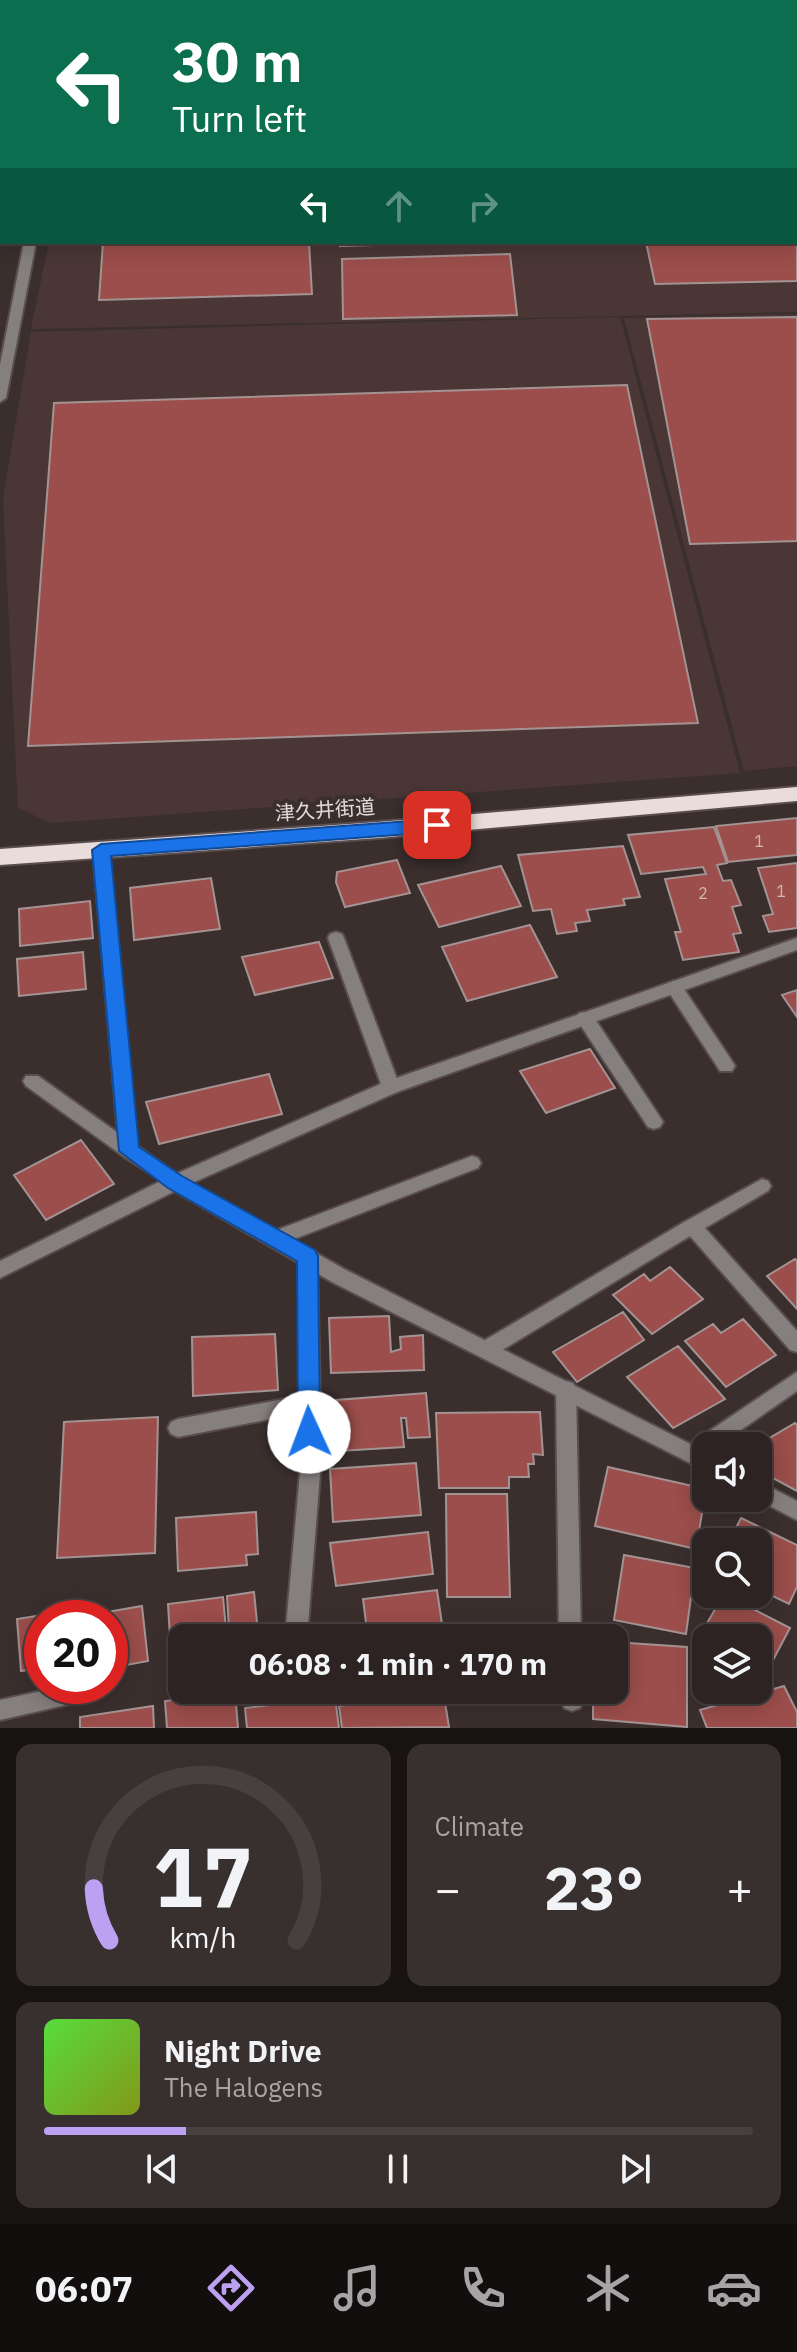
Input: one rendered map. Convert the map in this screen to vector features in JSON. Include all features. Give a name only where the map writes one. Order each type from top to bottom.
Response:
[{"type":"highway","name":"津久井街道","points":[[0,857],[797,794]]},
{"type":"street","points":[[0,398],[30,244]]},
{"type":"street","points":[[101,850],[129,1151]]},
{"type":"street","points":[[336,938],[391,1087]]},
{"type":"street","points":[[0,1270],[175,1182],[391,1087],[797,944]]},
{"type":"street","points":[[674,987],[726,1066]]},
{"type":"street","points":[[585,1018],[654,1122]]},
{"type":"street","points":[[32,1081],[175,1182],[351,1283],[692,1455]]},
{"type":"street","points":[[276,1238],[472,1163]]},
{"type":"street","points":[[487,1349],[762,1186]]},
{"type":"street","points":[[692,1226],[797,1344]]},
{"type":"street","points":[[297,1624],[311,1461],[308,1256]]},
{"type":"street","points":[[731,1432],[797,1380]]},
{"type":"street","points":[[566,1389],[570,1624]]},
{"type":"street","points":[[178,1428],[308,1403]]},
{"type":"street","points":[[772,1498],[797,1511]]},
{"type":"street","points":[[0,1710],[28,1704]]},
{"type":"shaded area","points":[[49,244],[797,244],[797,312],[31,329]]},
{"type":"shaded area","points":[[797,314],[797,766],[744,771],[624,318]]},
{"type":"shaded area","points":[[620,317],[740,773],[51,823],[18,808],[3,499],[31,332]]},
{"type":"building","points":[[103,244],[309,244],[312,294],[99,300]]},
{"type":"building","points":[[340,244],[411,244],[340,246]]},
{"type":"building","points":[[646,244],[797,244],[797,281],[655,284]]},
{"type":"building","points":[[510,254],[517,315],[343,319],[342,259]]},
{"type":"building","points":[[797,317],[797,541],[690,544],[647,319]]},
{"type":"building","points":[[627,385],[698,723],[28,746],[54,403]]},
{"type":"building","points":[[797,818],[797,855],[728,862],[716,826]]},
{"type":"building","points":[[714,827],[727,863],[717,865],[723,881],[731,880],[741,905],[732,907],[741,933],[733,934],[739,952],[683,960],[675,932],[681,932],[665,879],[706,874],[703,867],[641,874],[628,835]]},
{"type":"building","points":[[623,846],[640,897],[623,899],[625,905],[587,910],[590,921],[575,923],[577,931],[557,934],[551,909],[533,911],[518,855]]},
{"type":"building","points":[[397,860],[410,893],[345,907],[336,882],[337,872]]},
{"type":"building","points":[[797,863],[797,928],[769,932],[763,916],[773,914],[758,868]]},
{"type":"building","points":[[501,866],[521,906],[439,927],[418,885]]},
{"type":"building","points":[[211,878],[220,929],[134,940],[130,888]]},
{"type":"building","points":[[90,901],[93,938],[20,946],[19,909]]},
{"type":"building","points":[[530,925],[557,977],[467,1001],[442,947]]},
{"type":"building","points":[[319,942],[333,978],[255,995],[242,957]]},
{"type":"building","points":[[83,952],[86,989],[19,996],[17,959]]},
{"type":"building","points":[[797,990],[797,1017],[782,995]]},
{"type":"building","points":[[590,1049],[615,1088],[546,1113],[520,1071]]},
{"type":"building","points":[[269,1074],[282,1114],[159,1144],[146,1102]]},
{"type":"building","points":[[81,1140],[114,1184],[46,1220],[14,1175]]},
{"type":"building","points":[[795,1259],[797,1261],[797,1309],[767,1276]]},
{"type":"building","points":[[670,1267],[703,1299],[652,1334],[613,1295],[644,1274],[650,1281]]},
{"type":"building","points":[[623,1312],[644,1340],[577,1382],[553,1352]]},
{"type":"building","points":[[389,1316],[391,1352],[401,1349],[400,1337],[423,1335],[424,1370],[331,1373],[329,1318]]},
{"type":"building","points":[[743,1319],[776,1355],[726,1387],[685,1341],[713,1324],[721,1333]]},
{"type":"building","points":[[275,1334],[278,1390],[193,1396],[192,1337]]},
{"type":"building","points":[[678,1346],[725,1399],[673,1428],[627,1377]]},
{"type":"building","points":[[426,1393],[430,1437],[408,1438],[406,1418],[401,1418],[404,1447],[339,1451],[336,1400]]},
{"type":"building","points":[[540,1412],[543,1455],[533,1454],[534,1464],[528,1464],[529,1477],[509,1477],[509,1488],[439,1488],[436,1413]]},
{"type":"building","points":[[158,1417],[155,1553],[57,1558],[64,1422]]},
{"type":"building","points":[[795,1423],[797,1425],[797,1491],[772,1478],[772,1437]]},
{"type":"building","points":[[416,1463],[421,1515],[333,1522],[330,1469]]},
{"type":"building","points":[[608,1467],[692,1486],[692,1512],[702,1512],[700,1528],[692,1528],[692,1548],[595,1526]]},
{"type":"building","points":[[446,1494],[507,1494],[510,1597],[447,1597]]},
{"type":"building","points":[[256,1512],[258,1554],[246,1555],[247,1565],[178,1571],[176,1518]]},
{"type":"building","points":[[741,1518],[762,1528],[736,1528]]},
{"type":"building","points":[[428,1532],[433,1574],[336,1586],[330,1543]]},
{"type":"building","points":[[772,1533],[797,1545],[797,1587],[789,1604],[772,1596]]},
{"type":"building","points":[[624,1555],[692,1567],[686,1634],[614,1620]]},
{"type":"building","points":[[437,1590],[442,1624],[366,1624],[363,1599]]},
{"type":"building","points":[[254,1592],[257,1624],[229,1624],[227,1596]]},
{"type":"building","points":[[223,1597],[226,1624],[169,1624],[168,1604]]},
{"type":"building","points":[[142,1606],[148,1661],[128,1665],[128,1608]]},
{"type":"building","points":[[716,1608],[751,1608],[790,1628],[772,1662],[772,1624],[706,1624]]},
{"type":"building","points":[[24,1618],[24,1671],[21,1671],[17,1619]]},
{"type":"building","points":[[628,1643],[687,1647],[687,1727],[593,1719],[593,1704],[628,1704]]},
{"type":"building","points":[[784,1686],[797,1712],[797,1728],[707,1728],[700,1710],[721,1704],[772,1704],[772,1689]]},
{"type":"building","points":[[165,1701],[168,1704],[236,1704],[238,1728],[167,1728]]},
{"type":"building","points":[[278,1704],[336,1704],[339,1728],[247,1728],[245,1708]]},
{"type":"building","points":[[445,1704],[449,1727],[342,1728],[339,1706]]},
{"type":"building","points":[[153,1706],[154,1728],[80,1728],[80,1717]]},
{"type":"route","points":[[309,1432],[308,1256],[175,1182],[129,1151],[101,850],[437,825]]}]
